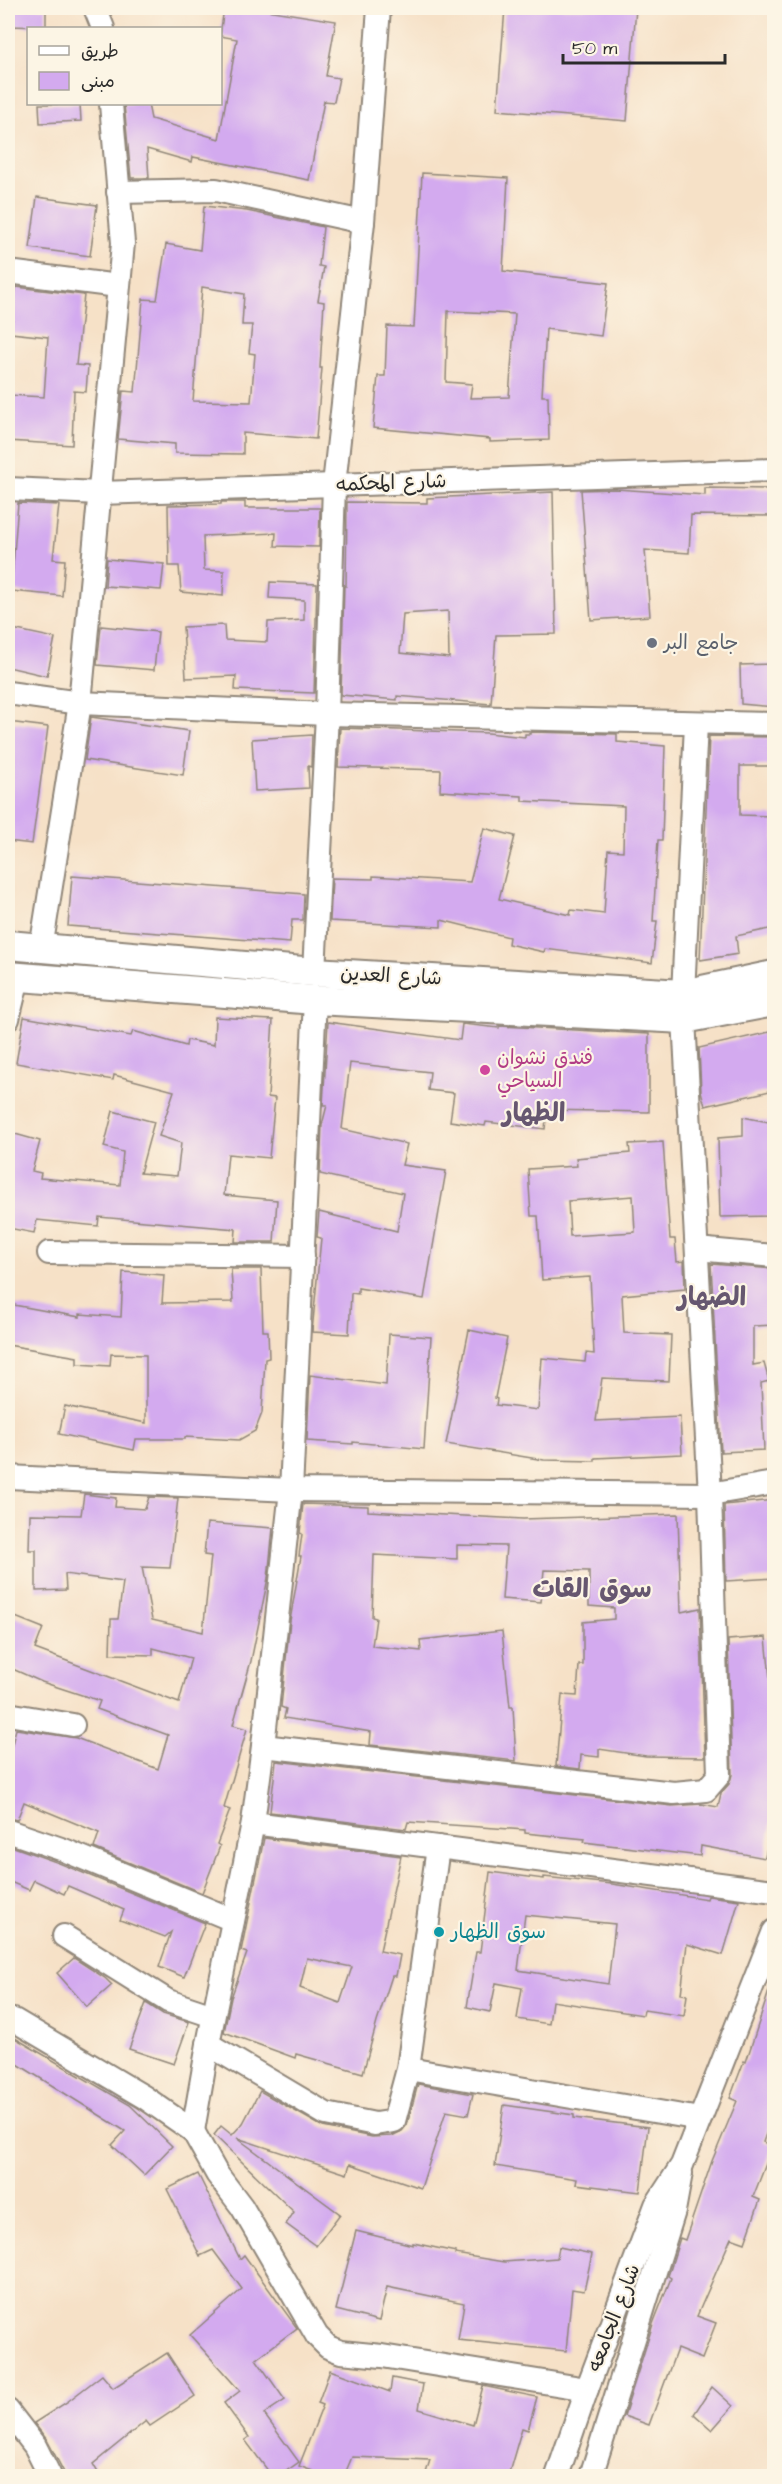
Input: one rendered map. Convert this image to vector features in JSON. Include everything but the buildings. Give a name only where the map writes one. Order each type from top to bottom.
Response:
[{"type":"main road","name":"شارع العدين","points":[[8,945],[683,1007],[774,975]]},
{"type":"main road","name":"شارع العدين","points":[[13,977],[315,1000],[683,1007],[774,1002]]},
{"type":"street","points":[[95,8],[103,27]]},
{"type":"street","points":[[314,972],[327,714],[334,485],[363,222],[375,8]]},
{"type":"street","points":[[41,949],[80,703],[123,243],[111,105]]},
{"type":"street","points":[[118,192],[216,190],[363,222]]},
{"type":"street","points":[[8,272],[118,286]]},
{"type":"street","name":"شارع المحكمه","points":[[8,489],[100,493],[774,470]]},
{"type":"street","points":[[8,693],[80,703],[327,714],[774,724]]},
{"type":"street","points":[[263,1746],[674,1793],[706,1790],[719,1775],[710,1494],[683,1007],[696,724]]},
{"type":"street","points":[[8,1019],[13,977]]},
{"type":"street","points":[[193,2131],[213,2016],[253,1823],[291,1490],[315,1000]]},
{"type":"street","points":[[697,1249],[774,1256]]},
{"type":"street","points":[[49,1253],[303,1256]]},
{"type":"street","points":[[8,1477],[291,1490],[710,1494],[774,1483]]},
{"type":"street","points":[[8,1714],[72,1725]]},
{"type":"street","points":[[253,1823],[774,1891]]},
{"type":"street","points":[[8,1831],[64,1850],[233,1920]]},
{"type":"street","points":[[208,2044],[326,2114],[375,2124],[394,2121],[408,2070],[438,1847]]},
{"type":"street","name":"شارع الجامعه","points":[[557,2476],[656,2205],[682,2165],[774,1931]]},
{"type":"street","points":[[64,1936],[168,2001],[213,2016]]},
{"type":"street","points":[[8,2020],[14,2019],[144,2097],[193,2131],[217,2174],[242,2207],[317,2336],[328,2347],[341,2352],[382,2356],[587,2389]]},
{"type":"street","points":[[408,2070],[700,2120]]},
{"type":"street","name":"شارع الجامعه","points":[[591,2476],[674,2211],[682,2165]]},
{"type":"street","points":[[8,2411],[35,2446],[50,2476]]},
{"type":"place","name":"جامع البر","points":[[652,643]]},
{"type":"place","name":"فندق نشوان السياحي","points":[[485,1070]]},
{"type":"place","name":"سوق الظهار","points":[[439,1932]]},
{"type":"district","name":"الظهار","points":[[534,1113]]},
{"type":"district","name":"الضهار","points":[[712,1297]]},
{"type":"district","name":"سوق القات","points":[[592,1589]]}]
